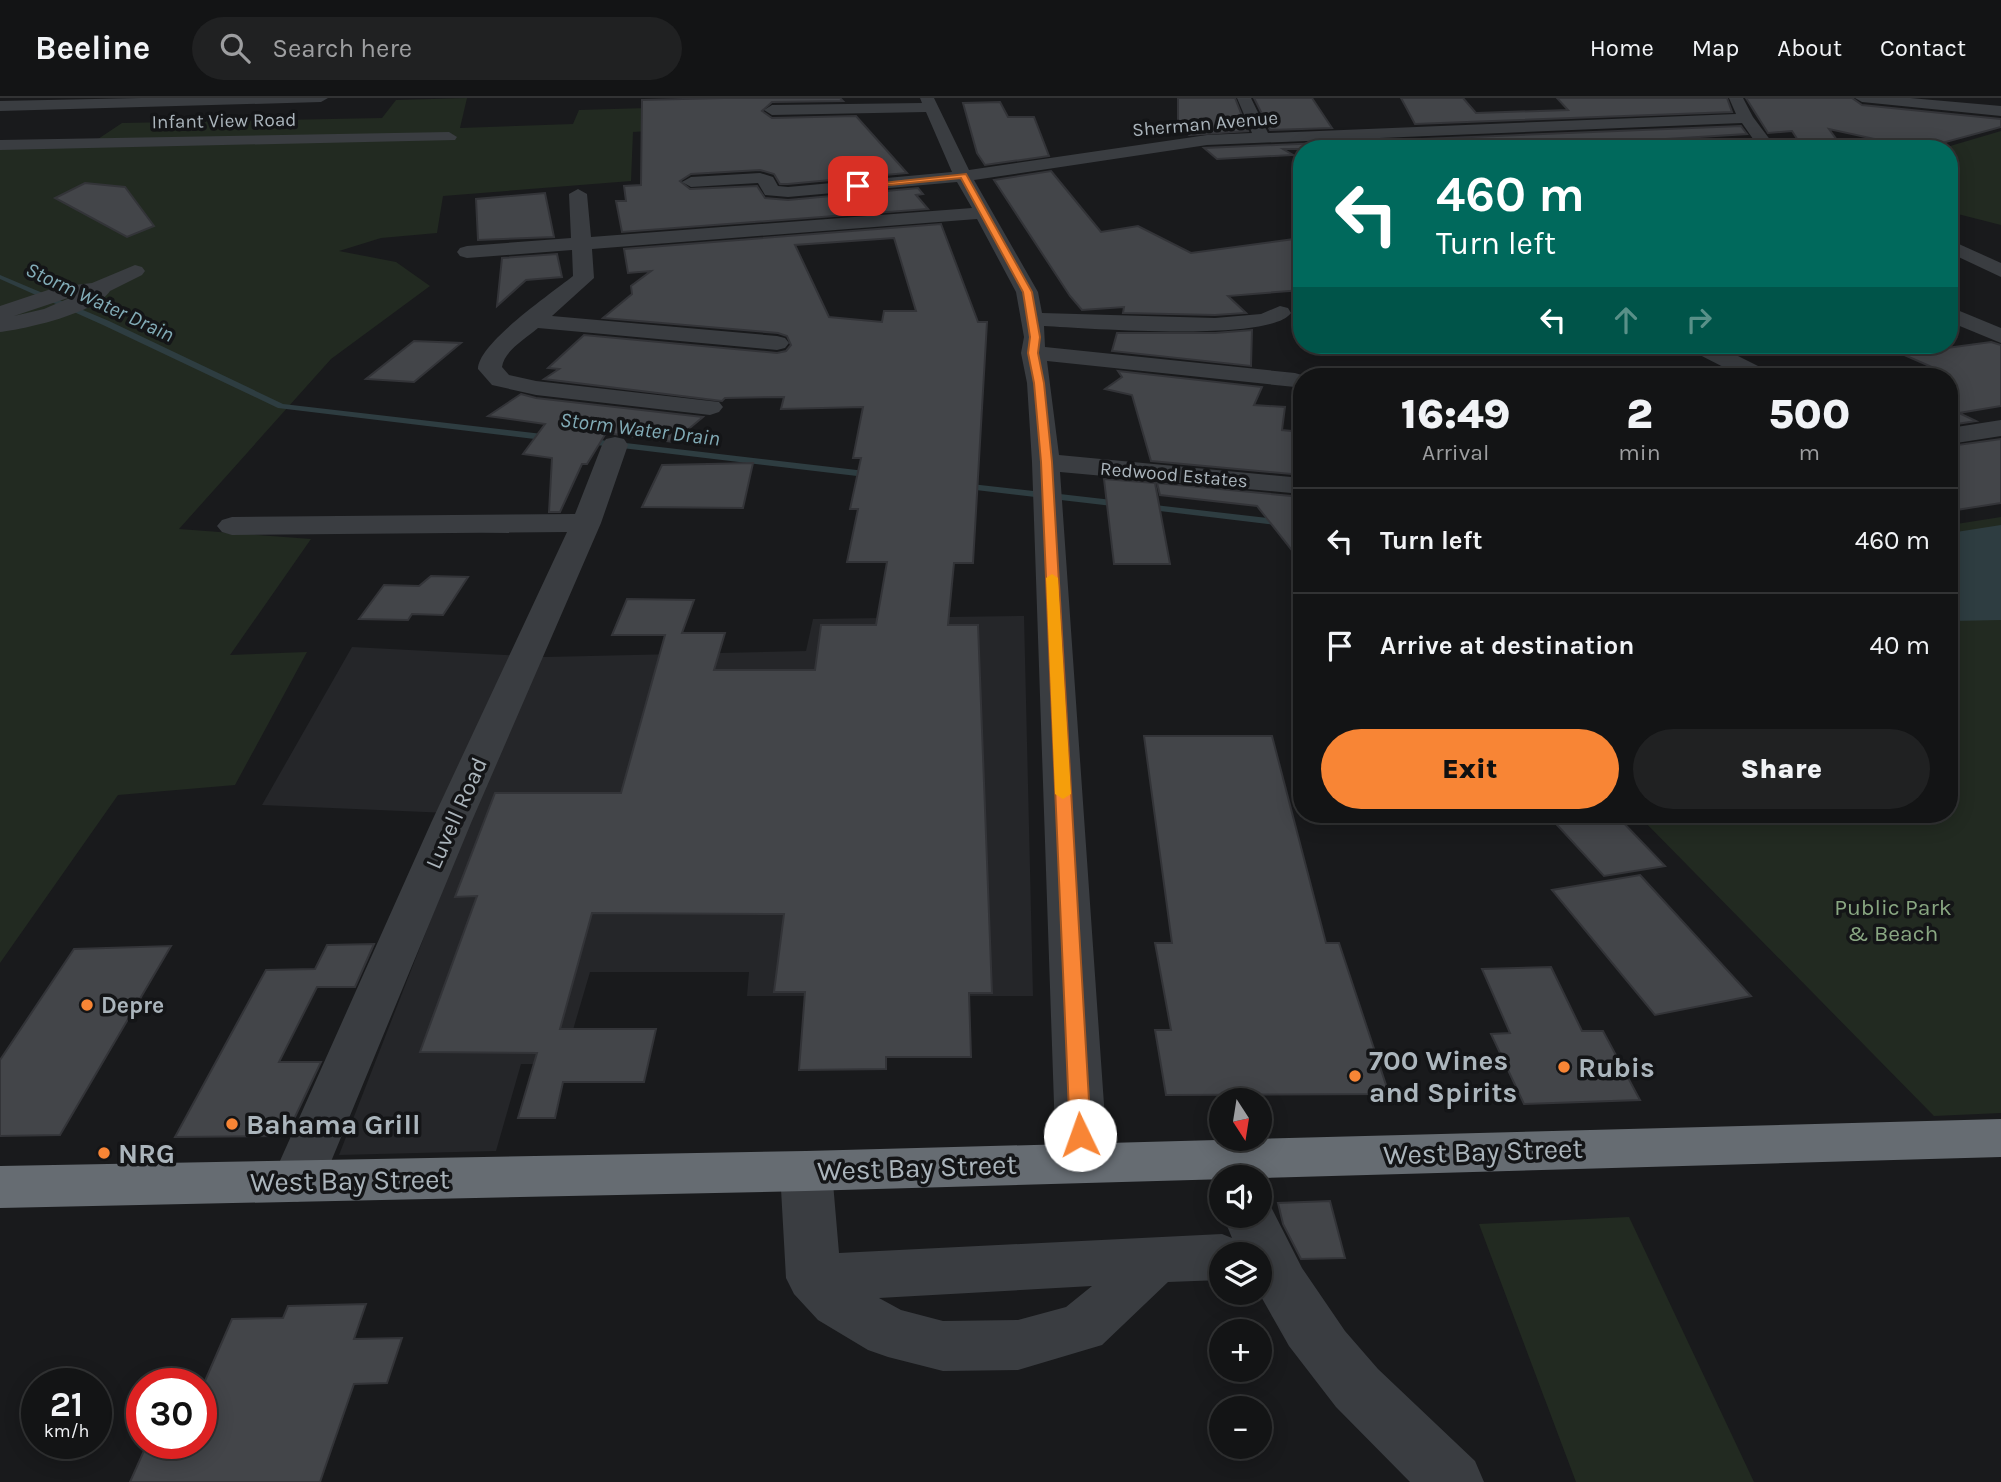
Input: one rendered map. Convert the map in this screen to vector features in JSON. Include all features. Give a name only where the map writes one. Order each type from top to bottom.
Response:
[{"type":"highway","name":"West Bay Street","points":[[1272,1166],[2001,1138]]},
{"type":"highway","name":"West Bay Street","points":[[0,1187],[806,1171],[1082,1162],[1209,1167]]},
{"type":"street","points":[[0,106],[321,98]]},
{"type":"street","points":[[1244,98],[1262,137]]},
{"type":"street","points":[[1736,98],[1746,118],[1762,140]]},
{"type":"street","points":[[1862,98],[2001,111]]},
{"type":"street","points":[[772,110],[929,103],[963,176],[1027,292],[1035,337],[1033,353],[1039,383],[1046,462],[1082,1162]]},
{"type":"street","points":[[1514,108],[1527,126]]},
{"type":"street","name":"Sherman Avenue","points":[[691,182],[760,178],[767,181],[771,191],[788,192],[963,176],[1193,141],[1746,118]]},
{"type":"street","name":"Infant View Road","points":[[0,145],[449,137]]},
{"type":"street","points":[[578,194],[584,278],[493,356],[490,369],[501,380],[536,388],[710,407]]},
{"type":"street","points":[[467,252],[984,213]]},
{"type":"street","points":[[1958,250],[2001,271]]},
{"type":"street","points":[[1958,260],[1976,259]]},
{"type":"street","points":[[0,314],[73,289],[96,289],[135,271]]},
{"type":"street","points":[[0,325],[39,317],[84,300],[99,291],[96,289]]},
{"type":"street","points":[[1031,319],[1215,325],[1266,320],[1280,313]]},
{"type":"street","points":[[1958,317],[2001,336]]},
{"type":"street","points":[[532,321],[777,343]]},
{"type":"street","points":[[1033,353],[1293,380]]},
{"type":"street","points":[[1716,354],[1743,368]]},
{"type":"street","points":[[1958,435],[2001,428]]},
{"type":"street","name":"Luvell Road","points":[[298,1181],[446,834],[586,523],[615,445]]},
{"type":"street","name":"Redwood Estates","points":[[1046,462],[1293,485]]},
{"type":"street","points":[[232,526],[586,523]]},
{"type":"street","points":[[806,1171],[814,1278],[838,1303],[888,1332],[943,1346],[1018,1345],[1082,1328],[1155,1261]]},
{"type":"street","points":[[814,1278],[1155,1261],[1209,1252]]},
{"type":"street","points":[[1272,1277],[1356,1386],[1453,1482]]},
{"type":"shaded area","points":[[2001,525],[2001,620],[1958,621],[1958,532]]},
{"type":"shaded area","points":[[1024,616],[1033,996],[747,996],[749,972],[590,972],[563,1064],[521,1064],[496,1151],[339,1155],[472,814],[262,805],[352,647],[546,657],[806,651],[813,619]]},
{"type":"green space","points":[[467,98],[460,128],[573,124],[579,110],[681,107],[678,129],[633,132],[631,181],[443,196],[437,233],[381,238],[339,251],[396,262],[430,286],[331,359],[179,529],[311,539],[230,655],[307,652],[235,785],[118,795],[0,963],[0,149],[86,147],[122,123],[382,118],[396,100]]},
{"type":"green space","points":[[2001,131],[2001,225],[1958,214],[1958,144]]},
{"type":"green space","name":"Public Park & Beach","points":[[2001,517],[2001,1113],[1934,1116],[1646,823],[1958,823],[1958,524]]},
{"type":"green space","points":[[1629,1217],[1754,1482],[1576,1482],[1479,1224]]},
{"type":"building","points":[[840,98],[843,101],[772,102],[762,111],[772,118],[856,116],[907,173],[788,184],[780,184],[774,174],[760,170],[691,174],[680,181],[690,189],[757,186],[765,198],[788,200],[918,188],[923,194],[916,195],[928,209],[622,232],[616,201],[626,201],[624,186],[641,185],[642,100]]},
{"type":"building","points":[[1178,98],[1235,98],[1248,131],[1189,135],[1178,126]]},
{"type":"building","points":[[1254,98],[1312,98],[1332,128],[1270,130]]},
{"type":"building","points":[[1401,98],[1463,98],[1476,113],[1568,110],[1557,98],[1727,98],[1732,112],[1415,124]]},
{"type":"building","points":[[1746,98],[1852,98],[1862,105],[2001,119],[2001,127],[1953,140],[1879,140],[1829,129],[1837,140],[1798,140],[1792,131],[1768,133]]},
{"type":"building","points":[[1000,102],[1008,117],[1034,117],[1049,156],[985,165],[977,153],[963,103]]},
{"type":"building","points":[[1741,126],[1747,134],[1650,140],[1423,139]]},
{"type":"building","points":[[1293,144],[1293,149],[1283,149],[1293,155],[1217,159],[1204,148]]},
{"type":"building","points":[[1051,171],[1101,232],[1138,226],[1191,253],[1293,239],[1293,291],[1228,296],[1246,313],[1123,313],[1124,307],[1082,310],[994,180]]},
{"type":"building","points":[[85,183],[125,187],[154,226],[127,237],[55,198]]},
{"type":"building","points":[[545,193],[554,237],[478,240],[476,199]]},
{"type":"building","points":[[941,224],[978,322],[987,322],[973,563],[954,563],[948,625],[978,625],[992,993],[969,993],[971,1057],[886,1057],[886,1069],[799,1070],[805,992],[774,992],[784,914],[592,913],[560,1029],[656,1029],[644,1082],[563,1082],[555,1118],[518,1118],[537,1053],[420,1052],[477,896],[455,897],[495,793],[621,793],[665,635],[612,635],[627,599],[694,600],[682,633],[725,633],[714,670],[815,670],[821,625],[876,625],[887,562],[847,562],[858,509],[850,509],[861,458],[853,458],[863,407],[781,409],[784,397],[725,398],[722,401],[544,379],[559,369],[548,368],[584,335],[777,353],[786,351],[791,345],[787,336],[778,333],[603,318],[632,294],[631,286],[651,271],[628,273],[624,249]],"holes":[[[894,238],[916,311],[884,311],[882,322],[829,317],[795,245]]]},
{"type":"building","points":[[557,254],[562,277],[526,280],[497,306],[502,258]]},
{"type":"building","points":[[1252,330],[1251,366],[1112,351],[1117,333],[1215,333]]},
{"type":"building","points":[[414,341],[461,343],[414,382],[366,379]]},
{"type":"building","points":[[1991,342],[2001,345],[2001,406],[1959,413],[1976,421],[1958,424],[1958,368],[1934,368],[1902,354],[1958,354],[1958,346]]},
{"type":"building","points":[[1118,371],[1262,387],[1254,405],[1285,407],[1282,430],[1293,431],[1293,474],[1151,461],[1132,395],[1105,389],[1122,377]]},
{"type":"building","points":[[521,394],[703,417],[673,442],[606,433],[587,464],[582,464],[560,512],[549,512],[552,458],[523,454],[545,424],[488,416]]},
{"type":"building","points":[[2001,439],[2001,503],[1958,510],[1958,445]]},
{"type":"building","points":[[753,463],[743,508],[642,507],[662,465]]},
{"type":"building","points":[[1104,479],[1155,483],[1170,564],[1114,564]]},
{"type":"building","points":[[1157,483],[1293,496],[1293,552],[1257,506],[1160,495]]},
{"type":"building","points":[[431,576],[468,577],[443,615],[412,614],[408,620],[359,619],[384,585],[419,586]]},
{"type":"building","points":[[1144,736],[1272,736],[1326,943],[1339,943],[1389,1094],[1272,1095],[1272,1088],[1209,1088],[1209,1095],[1166,1095],[1155,1030],[1171,1030],[1155,943],[1172,943]]},
{"type":"building","points":[[1555,823],[1624,823],[1665,866],[1604,876]]},
{"type":"building","points":[[1640,875],[1751,996],[1655,1015],[1552,890]]},
{"type":"building","points":[[374,944],[355,987],[317,987],[279,1062],[321,1062],[286,1136],[175,1137],[266,970],[315,969],[327,945]]},
{"type":"building","name":"Depre","points":[[171,946],[60,1135],[0,1136],[0,1060],[74,949]]},
{"type":"building","name":"Rubis","points":[[1551,967],[1582,1031],[1603,1031],[1640,1100],[1524,1104],[1491,1034],[1510,1033],[1482,969]]},
{"type":"building","points":[[1330,1201],[1345,1258],[1301,1259],[1283,1224],[1278,1203]]},
{"type":"building","points":[[366,1304],[354,1339],[402,1338],[387,1383],[354,1384],[320,1482],[130,1482],[140,1459],[217,1459],[217,1368],[211,1368],[232,1319],[283,1318],[288,1306]]},
{"type":"waterway","name":"Storm Water Drain","points":[[0,277],[106,323],[281,406],[551,438]]},
{"type":"waterway","name":"Storm Water Drain","points":[[583,441],[874,475]]},
{"type":"waterway","name":"Storm Water Drain","points":[[962,486],[1121,504]]},
{"type":"waterway","name":"Storm Water Drain","points":[[1146,507],[1293,524]]},
{"type":"slow traffic","points":[[1052,578],[1063,794]]},
{"type":"place","name":"Depre","points":[[87,1005]]},
{"type":"place","name":"Rubis","points":[[1564,1067]]},
{"type":"place","name":"700 Wines and Spirits","points":[[1355,1076]]},
{"type":"place","name":"Bahama Grill","points":[[232,1124]]},
{"type":"place","name":"NRG","points":[[104,1153]]},
{"type":"route","points":[[858,186],[963,176],[977,197],[1027,292],[1035,337],[1033,353],[1039,383],[1046,462],[1080,1135]]}]
